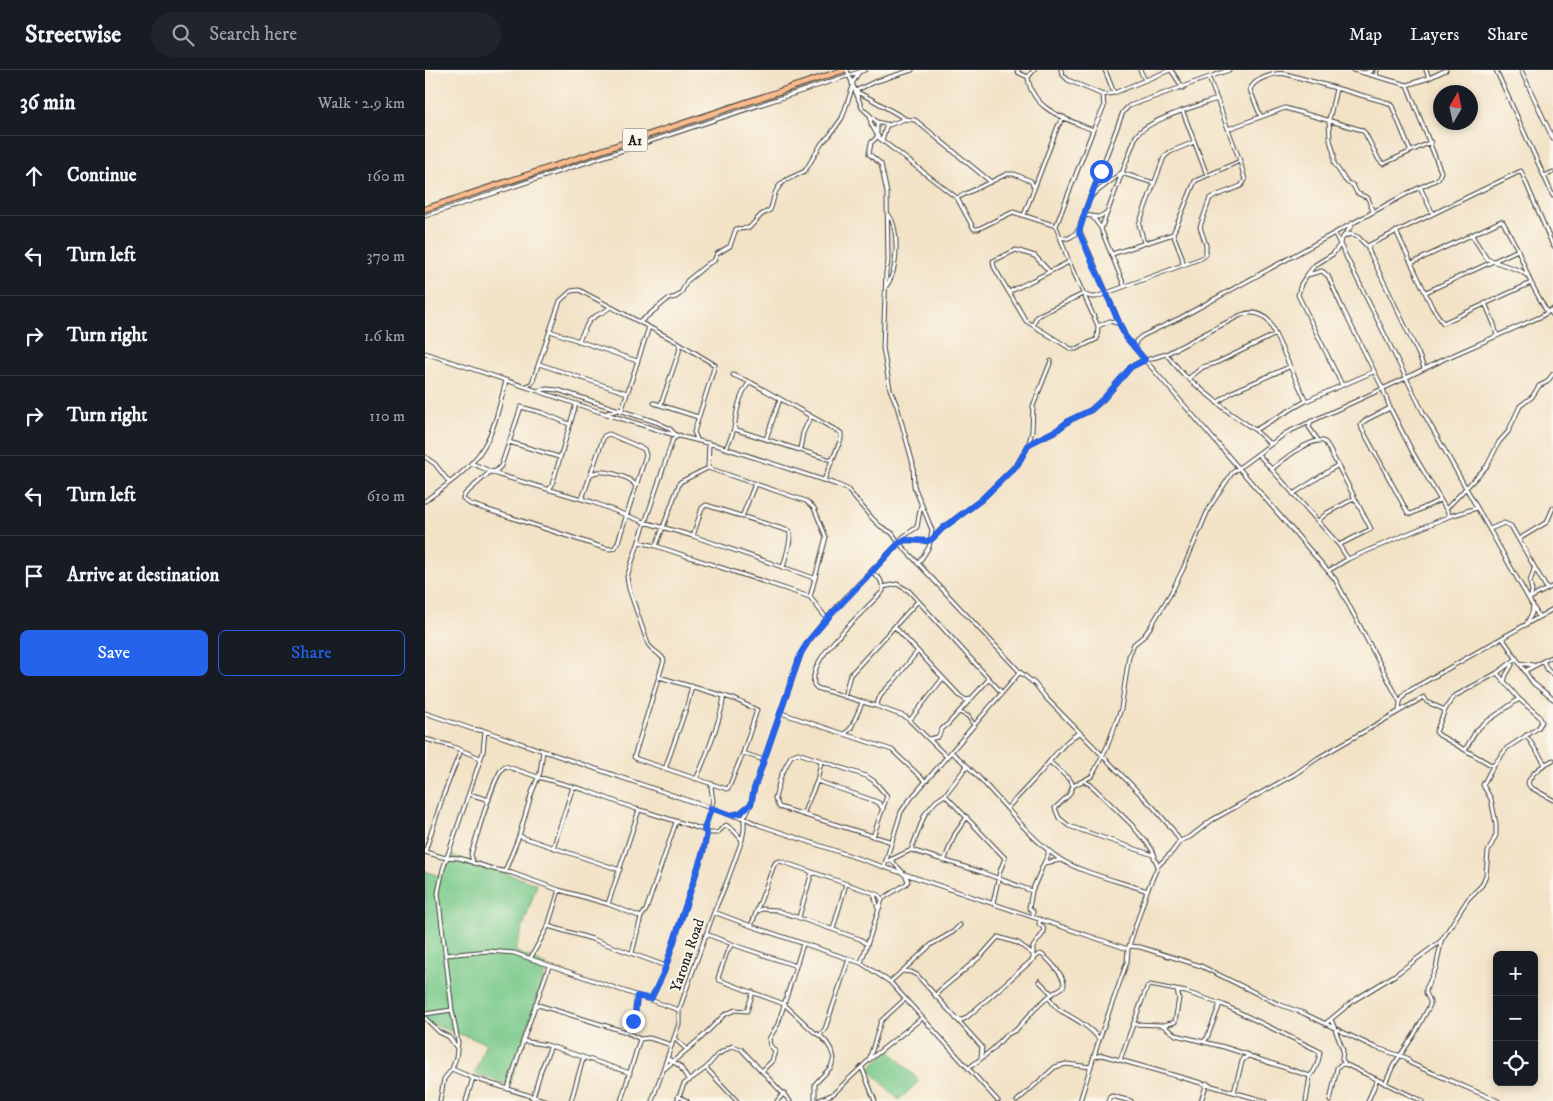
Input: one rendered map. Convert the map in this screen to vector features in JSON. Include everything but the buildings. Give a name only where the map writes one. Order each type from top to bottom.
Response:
[{"type":"highway","name":"A1","points":[[425,209],[845,70]]},
{"type":"street","points":[[845,70],[849,75],[862,108],[877,122],[887,124],[905,119],[915,120],[991,182]]},
{"type":"street","points":[[425,216],[865,70]]},
{"type":"street","points":[[855,91],[874,82],[912,70]]},
{"type":"street","points":[[1017,70],[1028,77]]},
{"type":"street","points":[[1034,70],[1028,77],[1028,82],[1040,104],[1047,110],[1093,130]]},
{"type":"street","points":[[1061,70],[1062,74],[1071,82],[1103,95],[1114,93],[1171,70],[1183,88]]},
{"type":"street","points":[[1105,70],[1114,93]]},
{"type":"street","points":[[1141,70],[1145,80]]},
{"type":"street","points":[[1059,236],[1066,239],[1069,238],[1079,229],[1123,112],[1129,106],[1229,70]]},
{"type":"street","points":[[1353,70],[1407,85],[1446,70]]},
{"type":"street","points":[[1364,73],[1372,70]]},
{"type":"street","points":[[1376,76],[1377,70]]},
{"type":"street","points":[[1425,70],[1429,78]]},
{"type":"street","points":[[1496,70],[1553,196]]},
{"type":"street","points":[[1521,70],[1553,139]]},
{"type":"street","points":[[640,322],[668,299],[677,297],[687,281],[714,261],[717,254],[730,246],[732,236],[737,227],[749,228],[761,215],[770,210],[781,184],[808,168],[822,142],[841,121],[852,85],[860,72]]},
{"type":"street","points":[[1261,116],[1250,88],[1254,83],[1277,73],[1286,74],[1387,102],[1391,105],[1410,150]]},
{"type":"street","points":[[1033,325],[1037,316],[1083,294],[1096,297],[1124,285],[1202,258],[1206,254],[1200,227],[1210,198],[1241,186],[1245,180],[1245,174],[1209,78]]},
{"type":"street","points":[[1134,349],[1136,341],[1142,336],[1181,318],[1336,235],[1373,212],[1438,179],[1441,172],[1431,142],[1407,85]]},
{"type":"street","points":[[1336,88],[1329,120],[1330,140],[1335,163],[1345,180],[1353,185],[1357,193],[1368,198],[1373,212]]},
{"type":"street","points":[[855,91],[871,98],[905,119]]},
{"type":"street","points":[[1049,271],[1035,256],[1016,250],[993,261],[994,267],[1025,321],[1071,349],[1076,349],[1097,339],[1098,326],[1069,262],[1056,226],[1093,130],[1104,107],[1103,95]]},
{"type":"street","points":[[1101,229],[1138,132],[1155,122],[1217,99]]},
{"type":"street","points":[[1229,129],[1285,108],[1364,132],[1383,164],[1431,142]]},
{"type":"street","points":[[1183,112],[1207,175]]},
{"type":"street","points":[[870,115],[871,124],[882,140],[957,198],[974,229],[978,229],[1009,213],[1017,212],[1056,226]]},
{"type":"street","points":[[1024,215],[1058,126],[1064,117]]},
{"type":"street","points":[[877,122],[877,134],[871,143],[869,154],[881,164],[886,182],[888,262],[885,287],[883,348],[891,389],[913,464],[914,486],[932,530],[932,539],[929,547],[918,564]]},
{"type":"street","points":[[882,140],[887,124]]},
{"type":"street","points":[[1144,243],[1139,224],[1164,157],[1170,152],[1193,142]]},
{"type":"street","points":[[1183,265],[1182,257],[1173,234],[1195,181],[1240,161]]},
{"type":"street","points":[[1368,247],[1372,243],[1521,172],[1553,246]]},
{"type":"street","points":[[1544,176],[1553,172]]},
{"type":"street","points":[[957,198],[1010,173],[1031,180],[1039,177]]},
{"type":"street","points":[[1090,197],[1121,173]]},
{"type":"street","points":[[1121,173],[1154,183]]},
{"type":"street","points":[[1031,180],[1034,190]]},
{"type":"street","points":[[1111,181],[1118,182]]},
{"type":"street","points":[[1420,187],[1433,214]]},
{"type":"street","points":[[885,287],[891,280],[895,256],[895,233],[888,214]]},
{"type":"street","points":[[1084,215],[1098,217],[1106,214]]},
{"type":"street","points":[[1092,216],[1101,229],[1124,285]]},
{"type":"street","points":[[1412,263],[1501,221],[1518,250],[1531,283],[1553,316]]},
{"type":"street","points":[[1342,385],[1298,295],[1301,284],[1307,275],[1315,265],[1333,254],[1353,223]]},
{"type":"street","points":[[1349,228],[1350,234]]},
{"type":"street","points":[[1079,229],[1127,340],[1328,571],[1338,585],[1401,702]]},
{"type":"street","points":[[1397,231],[1432,307],[1443,323],[1531,283]]},
{"type":"street","points":[[1112,254],[1173,234]]},
{"type":"street","points":[[1341,240],[1350,234]]},
{"type":"street","points":[[1350,234],[1358,237],[1368,247],[1424,368]]},
{"type":"street","points":[[1471,234],[1487,259],[1521,271],[1528,276]]},
{"type":"street","points":[[1336,235],[1341,240],[1407,378],[1477,508],[1539,617]]},
{"type":"street","points":[[1426,292],[1518,250]]},
{"type":"street","points":[[1009,292],[1069,262]]},
{"type":"street","points":[[1307,275],[1322,271],[1328,276],[1373,372],[1383,389],[1390,408],[1450,516]]},
{"type":"street","points":[[526,387],[532,383],[560,301],[571,291],[579,290],[679,342],[715,365],[694,432],[685,436]]},
{"type":"street","points":[[1485,303],[1488,313],[1495,324],[1497,336]]},
{"type":"street","points":[[577,341],[583,335],[591,319],[606,312],[610,307]]},
{"type":"street","points":[[1155,858],[1153,855],[1145,852],[1073,828],[1059,818],[1055,808],[1069,795],[1073,786],[1092,776],[1103,756],[1121,709],[1131,650],[1156,618],[1183,569],[1213,499],[1232,473],[1286,433],[1407,378],[1424,368],[1430,368],[1540,318],[1550,310]]},
{"type":"street","points":[[1029,444],[1091,410],[1131,367],[1145,360],[1165,354],[1248,312],[1263,315],[1269,321],[1306,401]]},
{"type":"street","points":[[1098,326],[1110,321],[1116,315]]},
{"type":"street","points":[[1110,321],[1119,324]]},
{"type":"street","points":[[629,420],[623,411],[627,393],[649,327]]},
{"type":"street","points":[[550,331],[637,361]]},
{"type":"street","points":[[1189,378],[1203,367],[1217,363],[1274,335]]},
{"type":"street","points":[[661,404],[679,352],[679,342]]},
{"type":"street","points":[[425,353],[605,414],[673,434],[698,439],[847,489],[875,522],[892,533],[918,564],[1020,672],[1035,684],[1038,690],[1154,808],[1173,830],[1179,841]]},
{"type":"street","points":[[1165,354],[1184,375],[1217,403],[1272,443]]},
{"type":"street","points":[[899,543],[905,540],[928,541],[932,539],[943,528],[981,500],[1018,464],[1029,444],[1032,431],[1033,406],[1051,361]]},
{"type":"street","points":[[539,364],[627,393]]},
{"type":"street","points":[[1217,403],[1232,392],[1289,367]]},
{"type":"street","points":[[1255,430],[1306,401],[1373,372]]},
{"type":"street","points":[[1446,509],[1487,466],[1499,442],[1508,432],[1520,406],[1532,397],[1542,383],[1547,382],[1553,374]]},
{"type":"street","points":[[733,375],[752,383],[841,434],[824,480]]},
{"type":"street","points":[[425,501],[471,463],[485,447],[506,381]]},
{"type":"street","points":[[532,383],[536,390]]},
{"type":"street","points":[[726,448],[734,429],[743,393],[749,383]]},
{"type":"street","points":[[536,390],[558,390],[617,411]]},
{"type":"street","points":[[766,439],[780,399]]},
{"type":"street","points":[[654,403],[699,417]]},
{"type":"street","points":[[549,490],[576,404]]},
{"type":"street","points":[[569,424],[543,413],[521,407],[501,466],[496,471],[490,472],[463,496],[464,500],[487,510],[601,548],[615,548],[646,452],[642,447],[609,434],[604,436],[582,499]]},
{"type":"street","points":[[1390,408],[1366,420],[1361,425],[1362,430],[1409,513],[1411,514],[1440,500]]},
{"type":"street","points":[[605,414],[623,411],[656,422],[669,428],[673,434],[673,439],[639,542],[628,570],[627,584],[647,644],[650,649],[664,660],[634,757],[727,789],[730,786],[743,752],[757,710],[734,699],[659,677]]},
{"type":"street","points":[[800,449],[803,433],[811,416]]},
{"type":"street","points":[[1309,426],[1311,421]]},
{"type":"street","points":[[1302,425],[1309,426],[1318,440]]},
{"type":"street","points":[[734,429],[831,460]]},
{"type":"street","points":[[694,432],[698,439]]},
{"type":"street","points":[[673,439],[680,435]]},
{"type":"street","points":[[1272,469],[1289,455],[1318,440],[1326,443],[1371,530],[1339,546]]},
{"type":"street","points":[[509,442],[559,457]]},
{"type":"street","points":[[707,468],[709,443]]},
{"type":"street","points":[[1258,454],[1349,559]]},
{"type":"street","points":[[425,456],[435,464],[449,482]]},
{"type":"street","points":[[471,463],[490,472],[582,499],[814,578]]},
{"type":"street","points":[[1293,494],[1338,465]]},
{"type":"street","points":[[656,546],[680,482],[707,468],[806,501],[814,508],[826,537],[810,598]]},
{"type":"street","points":[[591,474],[599,471],[623,477],[631,480],[635,486]]},
{"type":"street","points":[[742,517],[755,484]]},
{"type":"street","points":[[1318,522],[1327,513],[1355,498]]},
{"type":"street","points":[[693,536],[702,508],[705,505],[789,531],[791,538],[783,568]]},
{"type":"street","points":[[744,818],[751,804],[801,653],[809,640],[827,619],[903,537],[917,527],[921,505]]},
{"type":"street","points":[[1328,571],[1349,559],[1450,516],[1477,508]]},
{"type":"street","points":[[1519,539],[1547,522],[1553,508]]},
{"type":"street","points":[[1490,529],[1504,523],[1511,526],[1547,589]]},
{"type":"street","points":[[639,542],[810,598],[827,619]]},
{"type":"street","points":[[1530,599],[1532,590],[1530,582],[1534,574],[1534,566]]},
{"type":"street","points":[[871,572],[880,579],[883,591],[837,639],[819,661],[814,685],[817,688],[876,706],[910,720],[946,756]]},
{"type":"street","points":[[883,586],[900,585],[918,601],[1002,693]]},
{"type":"street","points":[[1530,599],[1553,586]]},
{"type":"street","points":[[844,697],[850,675],[918,601]]},
{"type":"street","points":[[1526,625],[1532,613],[1533,605]]},
{"type":"street","points":[[1399,711],[1405,693],[1553,609]]},
{"type":"street","points":[[895,627],[917,652],[966,700],[969,701],[971,699]]},
{"type":"street","points":[[1503,639],[1533,683],[1553,699]]},
{"type":"street","points":[[876,706],[881,694],[917,652]]},
{"type":"street","points":[[1525,671],[1553,656]]},
{"type":"street","points":[[1493,766],[1437,732],[1445,710],[1453,697],[1513,662],[1518,661],[1526,665],[1535,665]]},
{"type":"street","points":[[1543,661],[1553,675]]},
{"type":"street","points":[[1505,682],[1505,675],[1513,662]]},
{"type":"street","points":[[908,883],[908,879],[889,860],[901,812],[946,756],[1020,672]]},
{"type":"street","points":[[1325,1024],[1353,1001],[1395,975],[1441,941],[1468,899],[1477,891],[1486,875],[1487,855],[1496,835],[1496,824],[1491,799],[1483,785],[1493,766],[1507,748],[1539,728],[1542,722],[1497,673]]},
{"type":"street","points":[[910,720],[943,678]]},
{"type":"street","points":[[929,739],[938,737],[942,729],[949,724],[989,679]]},
{"type":"street","points":[[665,769],[692,686]]},
{"type":"street","points":[[1395,690],[1405,693]]},
{"type":"street","points":[[696,779],[713,738],[723,696]]},
{"type":"street","points":[[1080,1101],[1099,1040],[1127,962],[1128,948],[1147,891],[1158,866],[1172,852],[1179,841],[1190,837],[1212,820],[1295,774],[1318,758],[1425,697],[1427,702],[1445,710]]},
{"type":"street","points":[[1465,750],[1482,725],[1519,699]]},
{"type":"street","points":[[845,734],[851,728],[862,703]]},
{"type":"street","points":[[959,712],[968,716],[974,725]]},
{"type":"street","points":[[425,713],[472,729],[485,731],[1128,948],[1139,947],[1201,966],[1278,1004],[1303,1013],[1374,1047],[1407,1058],[1410,1063],[1498,1101]]},
{"type":"street","points":[[781,713],[892,750],[925,781]]},
{"type":"street","points":[[440,1101],[444,1079],[452,1070],[458,1042],[438,893],[447,858],[485,744],[485,731]]},
{"type":"street","points":[[1007,808],[1050,762],[1062,746],[1076,734],[1080,733]]},
{"type":"street","points":[[1526,735],[1545,764]]},
{"type":"street","points":[[425,738],[480,758]]},
{"type":"street","points":[[1095,748],[1103,750],[1107,747]]},
{"type":"street","points":[[461,750],[443,796],[425,852],[447,858],[464,859],[505,871],[559,890],[608,904],[641,917]]},
{"type":"street","points":[[505,871],[543,764],[543,751]]},
{"type":"street","points":[[743,752],[764,760]]},
{"type":"street","points":[[951,752],[967,766],[1048,850],[1061,860],[1147,891]]},
{"type":"street","points":[[873,837],[887,796],[874,781],[866,776],[795,753],[791,756],[781,776],[775,798],[779,807],[873,837],[892,842]]},
{"type":"street","points":[[1553,760],[1545,764],[1530,777],[1528,785],[1553,800]]},
{"type":"street","points":[[803,814],[817,781],[821,762]]},
{"type":"street","points":[[1050,762],[1071,781],[1073,786]]},
{"type":"street","points":[[473,863],[471,854],[489,800],[503,767],[508,766],[706,832],[717,833],[726,825],[742,840]]},
{"type":"street","points":[[911,850],[925,814],[936,801],[945,795],[967,766]]},
{"type":"street","points":[[817,781],[879,803],[883,810]]},
{"type":"street","points":[[1084,781],[1091,785],[1147,841],[1154,852],[1158,866]]},
{"type":"street","points":[[651,999],[659,986],[703,852],[713,801],[711,787],[713,784]]},
{"type":"street","points":[[553,848],[573,787]]},
{"type":"street","points":[[469,794],[489,800]]},
{"type":"street","points":[[945,795],[1005,858],[998,878],[993,903]]},
{"type":"street","points":[[731,815],[740,813],[751,804]]},
{"type":"street","points":[[608,904],[639,810]]},
{"type":"street","points":[[944,861],[955,834],[967,817]]},
{"type":"street","name":"Yarona Road","points":[[652,1101],[679,1024],[679,1010],[742,840],[744,818]]},
{"type":"street","points":[[632,953],[641,917],[646,910],[676,822]]},
{"type":"street","points":[[519,836],[620,870]]},
{"type":"street","points":[[884,867],[889,860],[911,850],[998,878],[1031,891]]},
{"type":"street","points":[[1033,916],[1033,911],[1029,908],[1031,891],[1048,855],[1048,850]]},
{"type":"street","points":[[464,859],[471,854]]},
{"type":"street","points":[[1044,863],[1061,860]]},
{"type":"street","points":[[751,926],[776,862],[780,861],[873,892],[882,899]]},
{"type":"street","points":[[799,917],[812,872]]},
{"type":"street","points":[[861,963],[882,899],[917,878]]},
{"type":"street","points":[[833,929],[846,884]]},
{"type":"street","points":[[530,959],[548,926],[559,890]]},
{"type":"street","points":[[873,892],[879,912]]},
{"type":"street","points":[[757,912],[767,908],[799,917],[860,939],[867,944]]},
{"type":"street","points":[[714,912],[872,968],[905,999],[997,1101]]},
{"type":"street","points":[[1033,960],[1033,947],[1044,932],[1043,927],[1039,924],[1041,919]]},
{"type":"street","points":[[889,982],[932,944],[953,932],[960,925]]},
{"type":"street","points":[[548,926],[592,938],[666,966]]},
{"type":"street","points":[[706,934],[796,966]]},
{"type":"street","points":[[936,997],[939,992],[981,956],[998,937],[1018,943],[1033,954],[1041,954],[1046,957],[1065,980],[1065,985],[1034,1010],[1017,1030],[1006,1035],[993,1049],[969,1068]]},
{"type":"street","points":[[1132,939],[1139,947]]},
{"type":"street","points":[[1385,1084],[1393,1066],[1414,1035],[1429,1005],[1430,1001],[1426,989],[1436,968],[1441,941]]},
{"type":"street","points":[[732,944],[727,952],[718,978],[719,980],[784,1004],[814,1032],[820,1035],[829,1046],[834,1058],[831,1067],[815,1084],[816,1101],[833,1094],[869,1060],[922,1018]]},
{"type":"street","points":[[762,1071],[772,1062],[775,1051],[770,1045],[769,1039],[778,1024],[803,944]]},
{"type":"street","points":[[447,955],[497,951],[514,953],[679,1010]]},
{"type":"street","points":[[956,1019],[962,1020],[966,1018],[1038,955]]},
{"type":"street","points":[[820,1035],[825,1029],[849,959]]},
{"type":"street","points":[[508,1088],[549,966]]},
{"type":"street","points":[[902,970],[917,975],[982,1047],[993,1049]]},
{"type":"street","points":[[1039,981],[1061,1011],[1090,1028],[1099,1040]]},
{"type":"street","points":[[1120,1060],[1147,987],[1150,985],[1177,990],[1220,1004],[1320,1052],[1314,1072],[1310,1076],[1306,1101]]},
{"type":"street","points":[[1173,1033],[1179,996],[1177,990]]},
{"type":"street","points":[[931,991],[939,992]]},
{"type":"street","points":[[663,1070],[724,1015],[735,1010],[747,1011],[753,992]]},
{"type":"street","points":[[1179,996],[1184,992]]},
{"type":"street","points":[[626,1032],[635,1015],[637,996]]},
{"type":"street","points":[[869,1060],[881,1021],[905,999]]},
{"type":"street","points":[[535,1004],[626,1032],[640,1039],[649,1038],[672,1045]]},
{"type":"street","points":[[1203,1043],[1207,1038],[1220,1004]]},
{"type":"street","points":[[425,1014],[453,1010]]},
{"type":"street","points":[[425,1018],[439,1032],[449,1038],[457,1048]]},
{"type":"street","points":[[964,1026],[966,1018]]},
{"type":"street","points":[[1330,1101],[1334,1077],[1344,1054],[1331,1019]]},
{"type":"street","points":[[1133,1024],[1162,1025],[1175,1022]]},
{"type":"street","points":[[1162,1025],[1176,1035],[1224,1047],[1310,1076]]},
{"type":"street","points":[[674,1038],[686,1050]]},
{"type":"street","points":[[621,1101],[640,1039]]},
{"type":"street","points":[[523,1041],[547,1045],[550,1048],[630,1073]]},
{"type":"street","points":[[677,1101],[682,1087],[706,1068],[717,1055],[732,1046],[741,1049],[790,1101]]},
{"type":"street","points":[[1097,1046],[1102,1055]]},
{"type":"street","points":[[981,1059],[983,1054],[982,1047]]},
{"type":"street","points":[[533,1101],[550,1048]]},
{"type":"street","points":[[1234,1092],[1243,1060],[1241,1053]]},
{"type":"street","points":[[1094,1057],[1102,1055],[1265,1101]]},
{"type":"street","points":[[1243,1060],[1249,1056]]},
{"type":"street","points":[[667,1058],[680,1066],[689,1081]]},
{"type":"street","points":[[571,1101],[583,1059]]},
{"type":"street","points":[[1342,1059],[1345,1064],[1422,1101]]},
{"type":"street","points":[[1017,1101],[1055,1066],[1066,1064],[1091,1067]]},
{"type":"street","points":[[1340,1065],[1345,1064]]},
{"type":"street","points":[[706,1068],[737,1101]]},
{"type":"street","points":[[862,1068],[875,1101]]},
{"type":"street","points":[[452,1070],[547,1101]]},
{"type":"street","points":[[466,1101],[473,1078]]},
{"type":"street","points":[[1367,1101],[1377,1080]]},
{"type":"street","points":[[1201,1101],[1207,1084]]},
{"type":"street","points":[[777,1101],[784,1093]]},
{"type":"street","points":[[678,1096],[687,1101]]},
{"type":"street","points":[[1108,1101],[1112,1096],[1131,1101]]},
{"type":"green space","points":[[453,856],[537,884],[515,951],[547,966],[510,1085],[475,1074],[486,1043],[425,1022],[425,871],[440,876]]},
{"type":"green space","points":[[889,1050],[919,1081],[899,1100],[869,1069]]},
{"type":"route","points":[[633,1021],[637,996],[651,999],[659,986],[707,839],[707,833],[704,830],[711,808],[731,815],[740,813],[751,804],[754,789],[798,660],[809,640],[901,541],[928,541],[932,539],[943,528],[981,500],[1018,464],[1029,444],[1064,426],[1070,420],[1087,413],[1101,402],[1131,367],[1145,360],[1127,340],[1079,232],[1101,171]]}]
